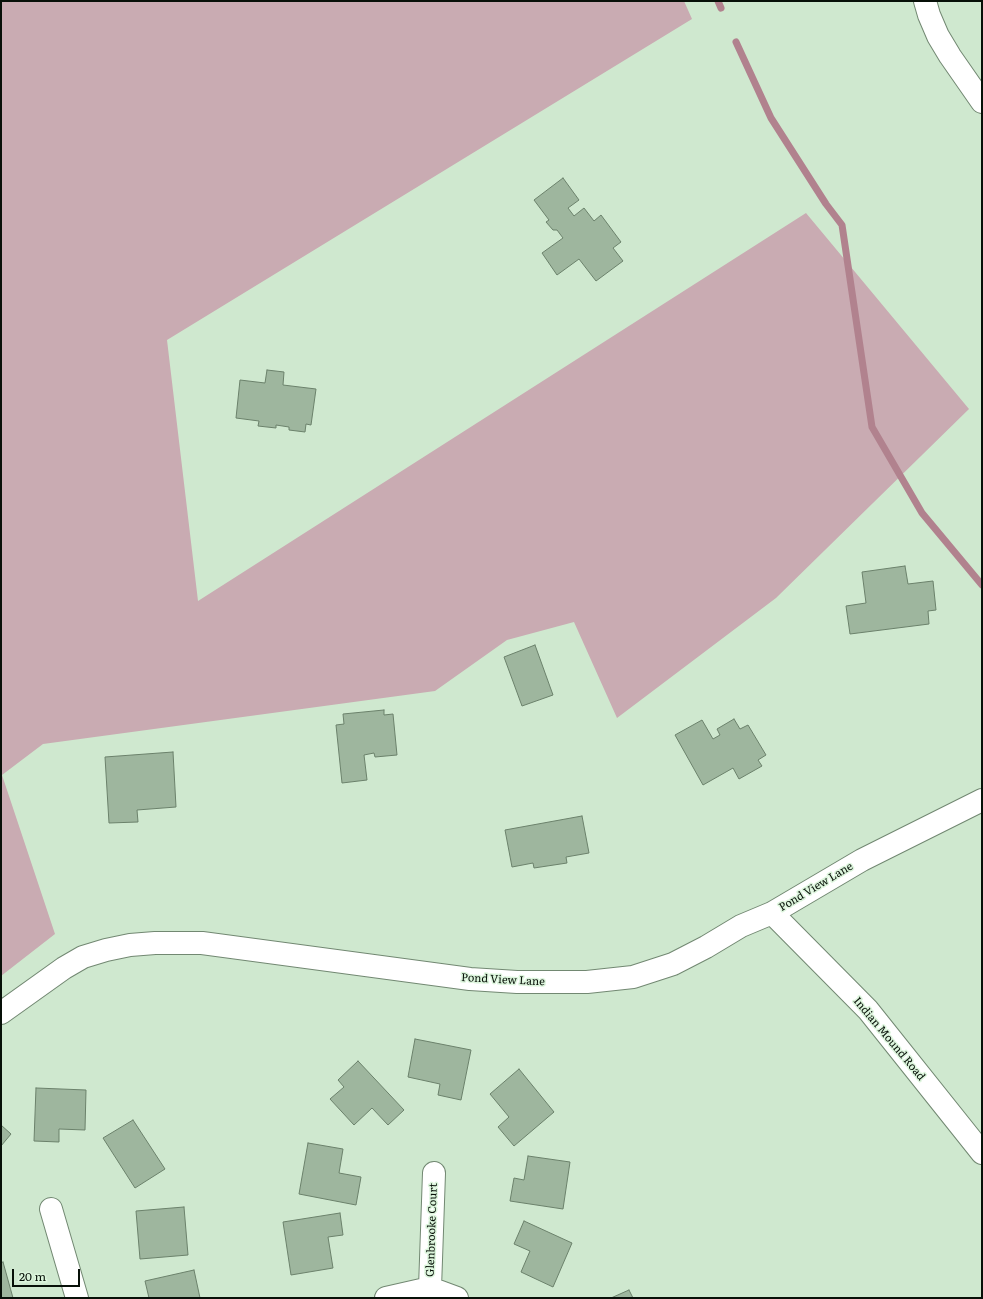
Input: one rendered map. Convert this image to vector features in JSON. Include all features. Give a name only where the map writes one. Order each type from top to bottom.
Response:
[{"type":"street","points":[[925,1],[938,36],[982,102]]},
{"type":"street","name":"Pond View Lane","points":[[1,1013],[64,968],[84,957],[106,950],[130,945],[155,943],[202,943],[470,979],[517,982],[587,982],[633,977],[673,964],[693,954],[741,926],[772,913],[862,860],[982,800]]},
{"type":"street","name":"Indian Mound Road","points":[[772,913],[868,1010],[982,1153]]},
{"type":"street","name":"Glenbrooke Court","points":[[430,1288],[434,1173]]},
{"type":"street","points":[[51,1209],[77,1298]]},
{"type":"street","points":[[386,1298],[430,1288],[457,1298]]},
{"type":"shaded area","points":[[1,1],[684,1],[692,19],[167,340],[198,601],[806,213],[969,409],[776,598],[617,718],[574,622],[507,640],[435,691],[43,744],[2,775],[55,934],[1,976]]},
{"type":"building","points":[[563,178],[579,200],[568,208],[574,216],[584,208],[594,221],[601,215],[621,242],[613,248],[623,261],[596,281],[579,259],[557,275],[542,253],[563,238],[557,230],[553,230],[546,222],[549,220],[534,200]]},
{"type":"building","points":[[267,370],[284,372],[283,385],[316,389],[311,425],[306,424],[305,432],[289,430],[289,427],[276,425],[276,428],[258,426],[259,421],[236,418],[240,380],[265,383]]},
{"type":"building","points":[[905,566],[908,584],[933,581],[936,610],[928,611],[929,624],[850,634],[846,606],[866,603],[862,572]]},
{"type":"building","points":[[535,645],[553,695],[522,706],[504,657]]},
{"type":"building","points":[[384,710],[384,715],[393,714],[397,755],[375,757],[374,753],[364,755],[367,780],[342,783],[336,725],[344,724],[343,714]]},
{"type":"building","points":[[734,719],[740,729],[748,725],[766,755],[758,760],[762,766],[739,779],[733,768],[703,785],[675,735],[702,720],[713,739],[720,735],[717,729]]},
{"type":"building","points":[[173,752],[176,807],[137,810],[138,822],[109,823],[105,757]]},
{"type":"building","points":[[582,816],[589,853],[566,857],[567,863],[534,868],[533,863],[512,867],[505,830]]},
{"type":"building","points":[[415,1039],[471,1050],[461,1100],[438,1095],[440,1084],[408,1077]]},
{"type":"building","points":[[358,1061],[404,1110],[388,1125],[372,1108],[354,1125],[330,1099],[344,1087],[338,1080]]},
{"type":"building","points":[[519,1069],[554,1112],[514,1146],[498,1127],[509,1117],[490,1094]]},
{"type":"building","points":[[36,1088],[86,1090],[85,1130],[59,1129],[59,1142],[34,1141]]},
{"type":"building","points":[[133,1120],[165,1169],[135,1188],[103,1138]]},
{"type":"building","points":[[1,1125],[11,1134],[1,1146]]},
{"type":"building","points":[[308,1143],[343,1149],[339,1173],[361,1177],[356,1205],[299,1194]]},
{"type":"building","points":[[528,1156],[570,1162],[563,1209],[510,1201],[514,1178],[524,1180]]},
{"type":"building","points":[[184,1207],[188,1255],[140,1259],[136,1211]]},
{"type":"building","points":[[340,1213],[343,1235],[328,1237],[333,1268],[291,1275],[283,1222]]},
{"type":"building","points":[[524,1221],[572,1243],[553,1287],[521,1272],[530,1251],[514,1244]]},
{"type":"building","points":[[3,1262],[13,1298],[1,1298],[1,1263]]},
{"type":"building","points":[[194,1270],[200,1298],[149,1298],[145,1281]]},
{"type":"building","points":[[629,1290],[633,1298],[611,1298]]},
{"type":"waterway","points":[[718,1],[721,8]]},
{"type":"waterway","points":[[736,42],[771,118],[826,204],[842,225],[872,427],[922,513],[982,585]]}]
